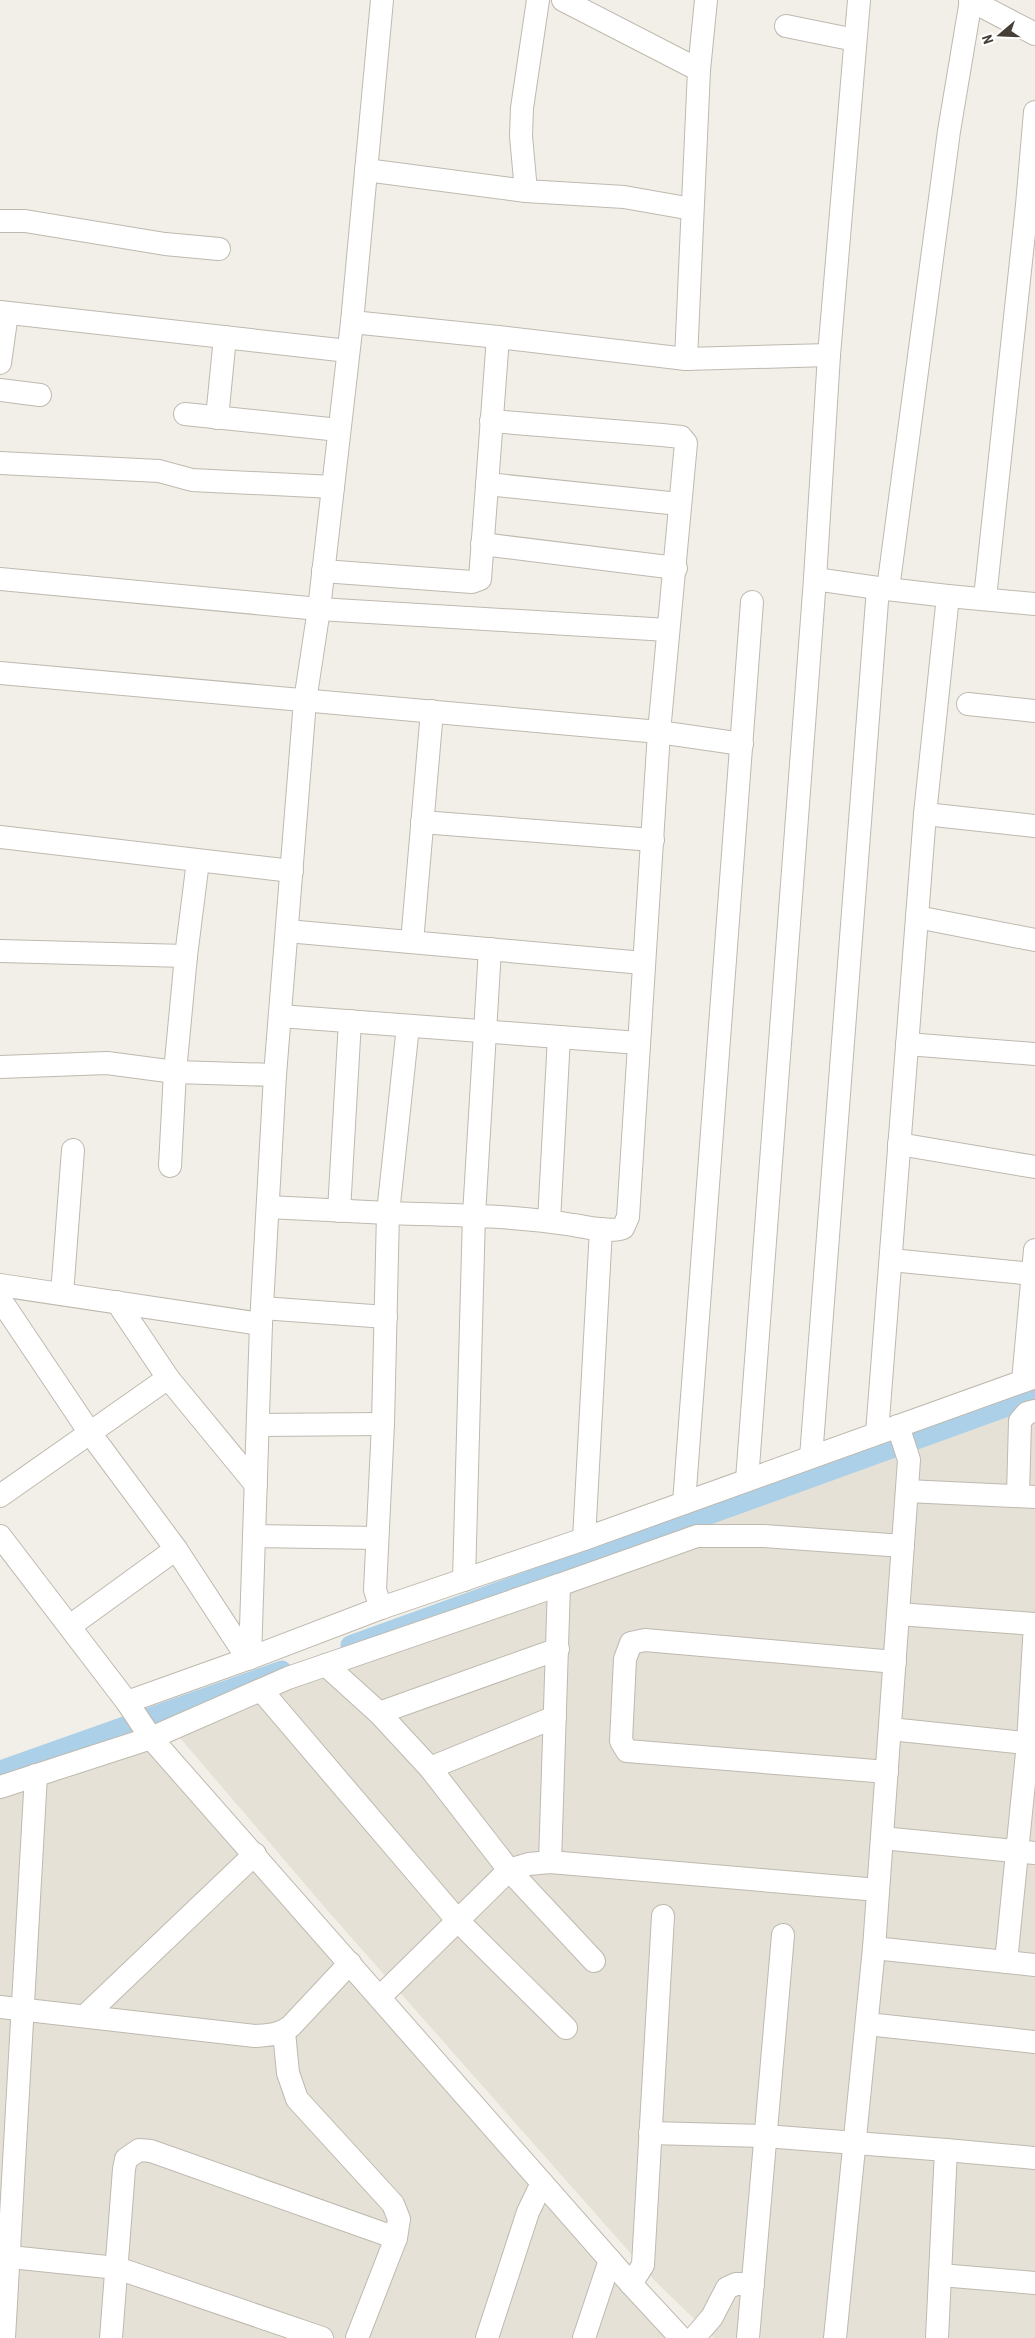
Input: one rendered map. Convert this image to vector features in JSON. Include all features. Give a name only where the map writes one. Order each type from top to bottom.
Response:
[{"type":"street","points":[[249,1659],[268,1207],[280,1016],[305,701],[319,609],[352,322],[382,0]]},
{"type":"street","points":[[526,191],[521,136],[522,108],[538,0]]},
{"type":"street","points":[[562,0],[699,70]]},
{"type":"street","points":[[686,359],[699,70],[706,0]]},
{"type":"street","points":[[747,1480],[815,579],[828,355],[859,0]]},
{"type":"street","points":[[811,1457],[883,589],[949,131],[970,0],[1035,34]]},
{"type":"street","points":[[786,26],[855,40]]},
{"type":"street","points":[[985,598],[1026,215],[1035,112]]},
{"type":"street","points":[[366,170],[526,191],[624,197],[692,209]]},
{"type":"street","points":[[0,220],[25,221],[165,244],[220,250]]},
{"type":"street","points":[[0,363],[4,313],[348,351]]},
{"type":"street","points":[[352,322],[686,359],[828,355]]},
{"type":"street","points":[[217,418],[225,337]]},
{"type":"street","points":[[323,571],[476,581],[480,579],[498,337]]},
{"type":"street","points":[[0,390],[40,396]]},
{"type":"street","points":[[185,414],[339,430]]},
{"type":"street","points":[[268,1207],[388,1214],[474,1215],[549,1221],[601,1229],[620,1229],[626,1225],[659,732],[668,630],[676,568],[679,504],[687,448],[682,437],[491,421]]},
{"type":"street","points":[[0,463],[159,471],[192,480],[333,487]]},
{"type":"street","points":[[486,484],[679,504]]},
{"type":"street","points":[[482,544],[676,568]]},
{"type":"street","points":[[0,579],[319,609],[668,630]]},
{"type":"street","points":[[815,579],[883,589],[1035,604]]},
{"type":"street","points":[[835,2338],[874,1948],[907,1491],[909,1460],[893,1432],[891,1260],[925,814],[948,596]]},
{"type":"street","points":[[684,1503],[752,602]]},
{"type":"street","points":[[0,673],[659,732],[742,744]]},
{"type":"street","points":[[968,704],[1035,711]]},
{"type":"street","points":[[412,942],[432,711]]},
{"type":"street","points":[[925,814],[1035,826]]},
{"type":"street","points":[[422,822],[653,840]]},
{"type":"street","points":[[0,837],[292,871]]},
{"type":"street","points":[[170,1166],[175,1072],[186,956],[198,861]]},
{"type":"street","points":[[917,918],[1035,940]]},
{"type":"street","points":[[287,931],[643,963]]},
{"type":"street","points":[[464,1580],[474,1215],[490,949]]},
{"type":"street","points":[[0,951],[186,956]]},
{"type":"street","points":[[280,1016],[639,1043]]},
{"type":"street","points":[[340,1211],[350,1021]]},
{"type":"street","points":[[381,1608],[374,1590],[383,1424],[388,1214],[408,1026]]},
{"type":"street","points":[[549,1221],[559,1037]]},
{"type":"street","points":[[907,1044],[1035,1054]]},
{"type":"street","points":[[0,1070],[107,1063],[175,1072],[276,1075]]},
{"type":"street","points":[[900,1144],[1035,1167]]},
{"type":"street","points":[[62,1294],[73,1150]]},
{"type":"street","points":[[584,1539],[601,1229]]},
{"type":"street","points":[[128,1703],[381,1608],[584,1539],[811,1457],[893,1432],[1029,1379],[1035,1250]]},
{"type":"street","points":[[891,1260],[1033,1274]]},
{"type":"street","points":[[0,1285],[117,1302],[262,1316],[386,1317]]},
{"type":"street","points":[[0,1298],[90,1433],[176,1550],[249,1659]]},
{"type":"street","points":[[117,1302],[168,1378],[256,1485]]},
{"type":"street","points":[[0,1496],[168,1378]]},
{"type":"street","points":[[907,1491],[1026,1496],[1020,1421],[1027,1413],[1035,1411]]},
{"type":"street","points":[[258,1425],[383,1424]]},
{"type":"street","points":[[0,1536],[128,1703],[149,1735],[673,2334]]},
{"type":"street","points":[[254,1536],[377,1538]]},
{"type":"street","points":[[0,1787],[149,1735],[326,1665],[697,1536],[764,1536],[903,1546]]},
{"type":"street","points":[[70,1626],[176,1550]]},
{"type":"street","points":[[550,1862],[559,1584]]},
{"type":"street","points":[[898,1614],[1035,1624],[1026,1852],[1006,1962]]},
{"type":"street","points":[[887,1772],[627,1751],[621,1741],[625,1658],[631,1643],[645,1640],[895,1662]]},
{"type":"street","points":[[379,1713],[558,1649]]},
{"type":"street","points":[[326,1665],[379,1713],[430,1768],[509,1870],[594,1961]]},
{"type":"street","points":[[261,1690],[458,1921],[566,2028]]},
{"type":"street","points":[[430,1768],[555,1717]]},
{"type":"street","points":[[890,1730],[1031,1743]]},
{"type":"street","points":[[4,2338],[5,2256],[24,2009],[36,1775]]},
{"type":"street","points":[[882,1838],[1026,1852]]},
{"type":"street","points":[[85,2016],[255,1854]]},
{"type":"street","points":[[380,1997],[509,1870],[529,1864],[550,1862],[878,1890]]},
{"type":"street","points":[[631,2284],[643,2265],[663,1916]]},
{"type":"street","points":[[748,2338],[783,1935]]},
{"type":"street","points":[[874,1948],[1035,1965]]},
{"type":"street","points":[[0,2007],[255,2036],[284,2032],[350,1963]]},
{"type":"street","points":[[867,2024],[1035,2042]]},
{"type":"street","points":[[284,2032],[288,2073],[291,2087],[297,2099],[393,2204],[399,2219],[396,2238],[357,2338]]},
{"type":"street","points":[[650,2133],[765,2136],[1035,2158]]},
{"type":"street","points":[[112,2338],[124,2168],[126,2158],[139,2150],[151,2150],[396,2238]]},
{"type":"street","points":[[937,2338],[946,2150]]},
{"type":"street","points":[[487,2338],[528,2212],[542,2183]]},
{"type":"street","points":[[5,2256],[117,2268],[322,2338]]},
{"type":"street","points":[[584,2338],[610,2260]]},
{"type":"street","points":[[940,2275],[1035,2283]]},
{"type":"street","points":[[694,2338],[712,2317],[726,2288],[736,2284],[752,2284]]},
{"type":"shaded area","points":[[1035,1404],[1035,2338],[714,2338],[655,2281],[327,1910],[181,1739],[175,1723],[177,1713],[641,1550],[837,1475]]},
{"type":"shaded area","points":[[153,1738],[684,2338],[0,2338],[0,1791]]},
{"type":"waterway","points":[[350,1645],[1035,1397]]},
{"type":"waterway","points":[[0,1770],[282,1670]]}]
